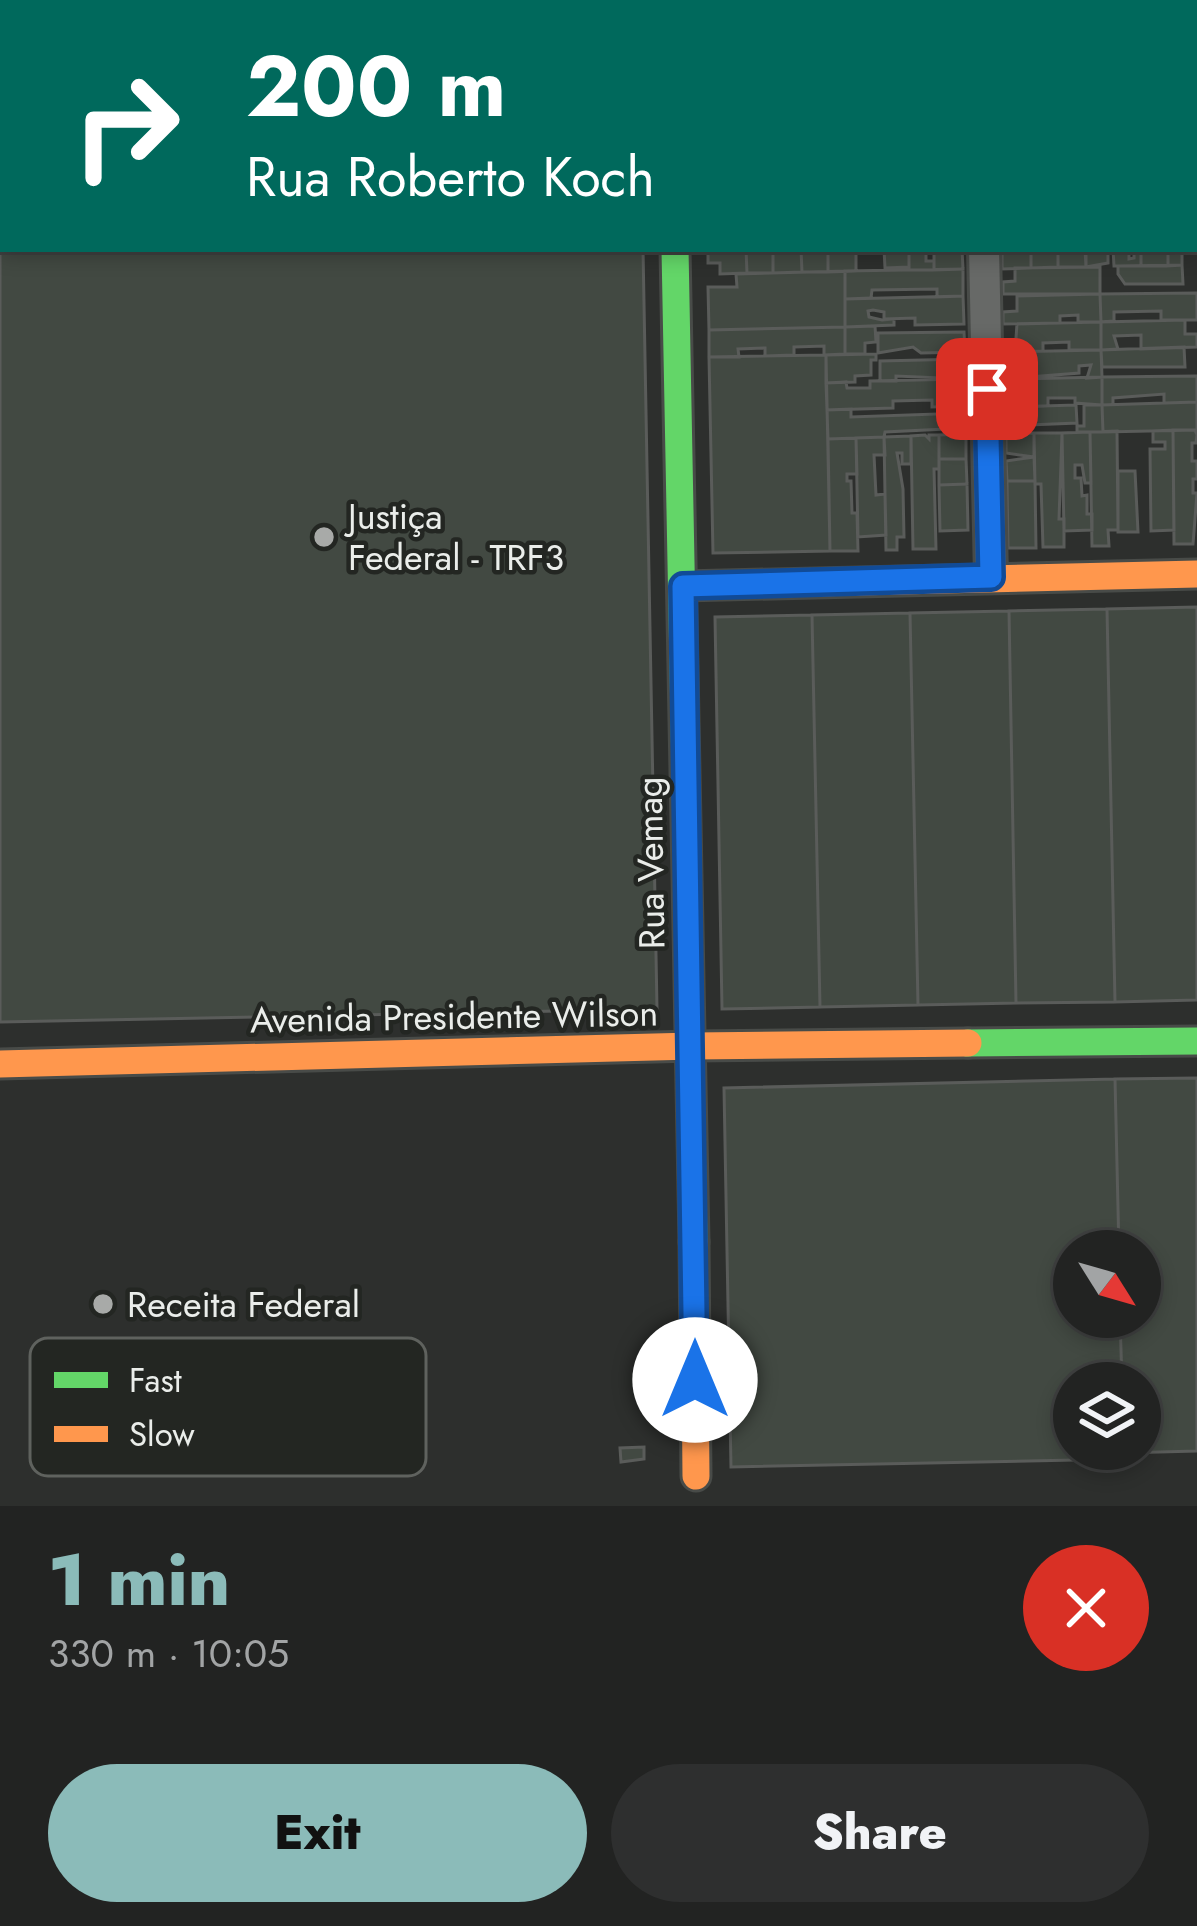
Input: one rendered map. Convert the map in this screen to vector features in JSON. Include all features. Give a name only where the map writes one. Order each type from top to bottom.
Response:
[{"type":"street","name":"Rua Vemag","points":[[675,252],[693,1046],[696,1476]]},
{"type":"street","points":[[984,252],[991,577]]},
{"type":"street","points":[[683,586],[1197,574]]},
{"type":"street","name":"Avenida Presidente Wilson","points":[[0,1064],[693,1046],[1197,1041]]},
{"type":"building","name":"Justiça Federal - TRF3","points":[[0,252],[643,252],[657,1009],[0,1022]]},
{"type":"building","points":[[708,252],[746,252],[747,273],[720,274],[720,263],[708,263]]},
{"type":"building","points":[[746,252],[773,253],[773,273],[747,273]]},
{"type":"building","points":[[773,252],[801,252],[802,272],[773,273]]},
{"type":"building","points":[[801,252],[828,252],[828,272],[802,272]]},
{"type":"building","points":[[828,252],[856,252],[856,271],[828,272]]},
{"type":"building","points":[[884,252],[909,252],[909,267],[885,268]]},
{"type":"building","points":[[909,252],[926,252],[926,261],[934,261],[934,270],[909,270]]},
{"type":"building","points":[[934,252],[962,252],[963,269],[934,270]]},
{"type":"building","points":[[1002,252],[1031,252],[1031,268],[1002,269]]},
{"type":"building","points":[[1031,252],[1058,252],[1058,267],[1031,268]]},
{"type":"building","points":[[1058,252],[1086,252],[1086,267],[1058,267]]},
{"type":"building","points":[[1085,252],[1108,252],[1108,263],[1086,267]]},
{"type":"building","points":[[1113,252],[1129,252],[1129,259],[1141,252],[1141,266],[1114,266]]},
{"type":"building","points":[[1141,252],[1168,252],[1168,266],[1141,266]]},
{"type":"building","points":[[1168,252],[1182,252],[1182,265],[1168,266]]},
{"type":"building","points":[[1182,265],[1183,284],[1125,284],[1118,274],[1118,266]]},
{"type":"building","points":[[1100,267],[1100,294],[1003,294],[1003,282],[1015,281],[1015,268]]},
{"type":"building","points":[[963,269],[963,296],[937,297],[937,289],[872,290],[871,298],[845,299],[845,271]]},
{"type":"building","points":[[845,271],[845,327],[709,330],[708,287],[737,287],[736,274]]},
{"type":"building","points":[[1197,293],[1197,320],[1161,320],[1161,311],[1114,312],[1114,321],[1101,322],[1100,294]]},
{"type":"building","points":[[1100,294],[1101,322],[1078,322],[1078,315],[1060,316],[1060,323],[1003,324],[1003,312],[1017,311],[1017,296]]},
{"type":"building","points":[[963,296],[964,324],[915,325],[915,318],[884,319],[884,312],[873,310],[868,311],[869,317],[882,320],[894,319],[894,325],[845,327],[845,299]]},
{"type":"building","points":[[1185,320],[1185,334],[1197,334],[1197,347],[1141,349],[1141,335],[1114,336],[1118,349],[1101,350],[1101,322]]},
{"type":"building","points":[[1101,322],[1101,350],[1069,350],[1069,342],[1043,343],[1043,351],[1015,352],[1017,324]]},
{"type":"building","points":[[875,326],[876,342],[865,343],[865,354],[845,354],[845,327]]},
{"type":"building","points":[[845,327],[845,354],[824,355],[824,346],[794,347],[794,355],[765,356],[765,348],[738,349],[739,357],[709,357],[709,330]]},
{"type":"building","points":[[964,332],[965,352],[921,353],[913,347],[878,353],[878,333]]},
{"type":"building","points":[[1184,347],[1185,367],[1102,367],[1101,350]]},
{"type":"building","points":[[1101,350],[1102,377],[1087,378],[1091,365],[1079,366],[1079,373],[1005,379],[1004,352]]},
{"type":"building","points":[[876,354],[871,375],[855,376],[855,382],[826,383],[826,355]]},
{"type":"building","points":[[826,355],[830,551],[713,553],[709,357]]},
{"type":"building","points":[[965,359],[965,379],[896,376],[896,381],[880,381],[880,361]]},
{"type":"building","points":[[1197,376],[1197,402],[1164,403],[1164,394],[1113,398],[1113,405],[1102,405],[1102,377]]},
{"type":"building","points":[[1102,377],[1102,405],[1048,398],[1048,406],[1005,407],[1005,394],[1019,393],[1019,379]]},
{"type":"building","points":[[965,379],[965,406],[932,407],[932,400],[893,401],[893,408],[827,410],[826,383],[870,388],[870,381]]},
{"type":"building","points":[[1197,402],[1197,430],[1103,432],[1102,405]]},
{"type":"building","points":[[1076,405],[1077,423],[1006,426],[1005,407]]},
{"type":"building","points":[[1084,405],[1102,405],[1103,432],[1077,432],[1077,426],[1084,426]]},
{"type":"building","points":[[851,409],[851,417],[965,413],[966,428],[828,439],[827,410]]},
{"type":"building","points":[[1173,430],[1195,430],[1197,435],[1192,443],[1192,461],[1197,461],[1193,544],[1174,544]]},
{"type":"building","points":[[1173,430],[1174,530],[1151,531],[1150,449],[1165,449],[1165,442],[1153,442],[1153,431]]},
{"type":"building","points":[[1117,431],[1118,530],[1108,530],[1109,546],[1092,546],[1090,432]]},
{"type":"building","points":[[1090,432],[1091,483],[1085,483],[1082,465],[1075,465],[1075,478],[1081,478],[1082,496],[1087,495],[1092,530],[1064,531],[1062,433]]},
{"type":"building","points":[[1034,433],[1034,457],[1006,453],[1006,434]]},
{"type":"building","points":[[1034,433],[1062,433],[1059,519],[1064,519],[1064,547],[1043,547]]},
{"type":"building","points":[[966,434],[966,459],[939,459],[939,435]]},
{"type":"building","points":[[929,435],[939,435],[939,469],[934,469],[936,549],[913,549],[911,436],[929,439]]},
{"type":"building","points":[[911,436],[911,464],[902,464],[902,453],[897,453],[904,537],[897,537],[897,550],[886,550],[884,437]]},
{"type":"building","points":[[884,437],[885,455],[874,455],[876,495],[885,494],[886,535],[858,537],[856,438]]},
{"type":"building","points":[[856,438],[857,474],[847,474],[847,481],[851,481],[852,513],[857,513],[858,551],[830,551],[828,439]]},
{"type":"building","points":[[1034,457],[1035,481],[1007,481],[1006,461]]},
{"type":"building","points":[[939,459],[966,459],[967,484],[939,485]]},
{"type":"building","points":[[1118,471],[1135,471],[1138,532],[1118,532]]},
{"type":"building","points":[[1007,481],[1035,481],[1036,548],[1008,548]]},
{"type":"building","points":[[967,484],[968,530],[940,531],[939,485]]},
{"type":"building","points":[[1197,607],[1197,1000],[1115,1002],[1107,609]]},
{"type":"building","points":[[1107,609],[1115,1002],[1016,1003],[1009,611]]},
{"type":"building","points":[[1009,611],[1016,1003],[918,1005],[910,613]]},
{"type":"building","points":[[910,613],[918,1005],[820,1007],[812,615]]},
{"type":"building","points":[[812,615],[820,1007],[722,1009],[715,617]]},
{"type":"building","points":[[1197,1078],[1197,1451],[1161,1452],[1161,1362],[1121,1362],[1121,1338],[1161,1338],[1161,1230],[1119,1230],[1115,1079]]},
{"type":"building","points":[[1115,1079],[1119,1230],[1053,1230],[1053,1338],[1121,1338],[1121,1362],[1053,1362],[1053,1460],[731,1467],[724,1088]]},
{"type":"building","points":[[644,1447],[644,1459],[621,1462],[620,1448]]},
{"type":"traffic: fast","points":[[675,252],[694,1242]]},
{"type":"traffic: fast","points":[[968,1043],[1197,1041]]},
{"type":"traffic: slow","points":[[683,586],[1197,574]]},
{"type":"traffic: slow","points":[[0,1064],[968,1043]]},
{"type":"traffic: slow","points":[[694,1242],[696,1476]]},
{"type":"place","name":"Justiça Federal - TRF3","points":[[324,537]]},
{"type":"place","name":"Receita Federal","points":[[103,1304]]},
{"type":"route","points":[[695,1380],[683,586],[991,577],[987,389]]}]
